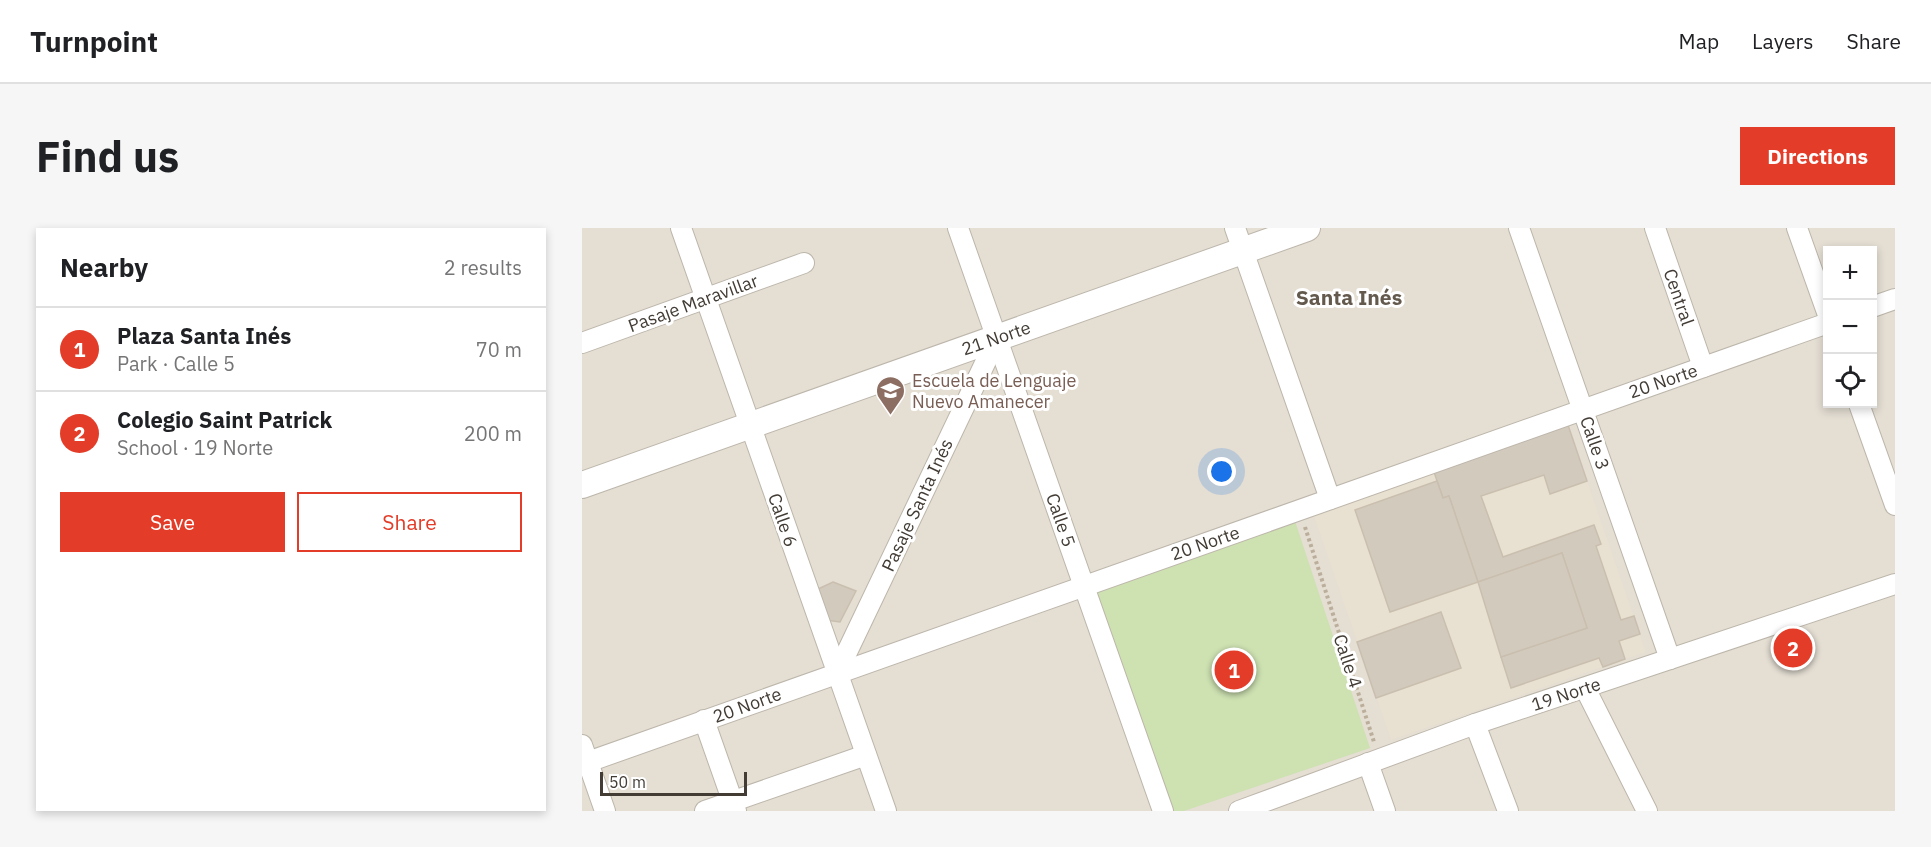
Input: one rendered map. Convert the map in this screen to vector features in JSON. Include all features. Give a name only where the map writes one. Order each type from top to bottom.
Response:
[{"type":"street","name":"Calle 6","points":[[681,228],[886,811]]},
{"type":"street","name":"Calle 5","points":[[958,228],[1163,811]]},
{"type":"street","name":"21 Norte","points":[[582,484],[997,338],[1239,239],[1307,228]]},
{"type":"street","name":"Calle 3","points":[[1519,228],[1670,659]]},
{"type":"street","name":"Central","points":[[1655,228],[1703,367]]},
{"type":"street","points":[[1797,228],[1823,303]]},
{"type":"street","points":[[1239,239],[1330,499]]},
{"type":"street","name":"Pasaje Maravillar","points":[[582,343],[804,263]]},
{"type":"street","points":[[1877,305],[1895,299]]},
{"type":"street","name":"20 Norte","points":[[584,757],[704,720],[1823,324]]},
{"type":"street","name":"Pasaje Santa Inés","points":[[837,673],[997,338]]},
{"type":"street","points":[[1860,408],[1895,505]]},
{"type":"street","name":"19 Norte","points":[[1239,811],[1475,724],[1895,584]]},
{"type":"street","points":[[1586,688],[1647,811]]},
{"type":"street","points":[[704,720],[734,806]]},
{"type":"street","points":[[1475,724],[1508,811]]},
{"type":"street","points":[[705,811],[734,806],[866,754]]},
{"type":"street","points":[[584,757],[605,811]]},
{"type":"street","points":[[1368,763],[1385,811]]},
{"type":"path","name":"Calle 4","points":[[1299,510],[1375,745],[1368,763]]},
{"type":"shaded area","points":[[582,228],[1895,228],[1895,811],[582,811]]},
{"type":"shaded area","points":[[1568,425],[1646,652],[1391,740],[1313,514]]},
{"type":"green space","points":[[1295,521],[1370,748],[1184,811],[1173,811],[1096,592]]},
{"type":"building","points":[[1568,425],[1587,481],[1550,494],[1544,475],[1481,496],[1503,557],[1594,525],[1601,544],[1596,546],[1621,620],[1634,616],[1640,634],[1619,641],[1625,659],[1603,667],[1599,658],[1511,688],[1501,657],[1587,628],[1562,553],[1478,582],[1449,496],[1443,498],[1434,472]]},
{"type":"building","points":[[1437,481],[1443,498],[1449,496],[1478,582],[1390,612],[1355,510]]},
{"type":"building","points":[[1562,553],[1587,628],[1501,657],[1478,582]]},
{"type":"building","points":[[833,582],[856,591],[840,622],[826,620],[816,590]]},
{"type":"building","points":[[1441,612],[1461,668],[1376,698],[1357,642]]},
{"type":"place","name":"Escuela de Lenguaje Nuevo Amanecer","points":[[891,416]]},
{"type":"place","name":"Colegio Saint Patrick","points":[[1793,648]]},
{"type":"place","name":"Plaza Santa Inés","points":[[1234,670]]},
{"type":"district","name":"Santa Inés","points":[[1349,297]]}]
